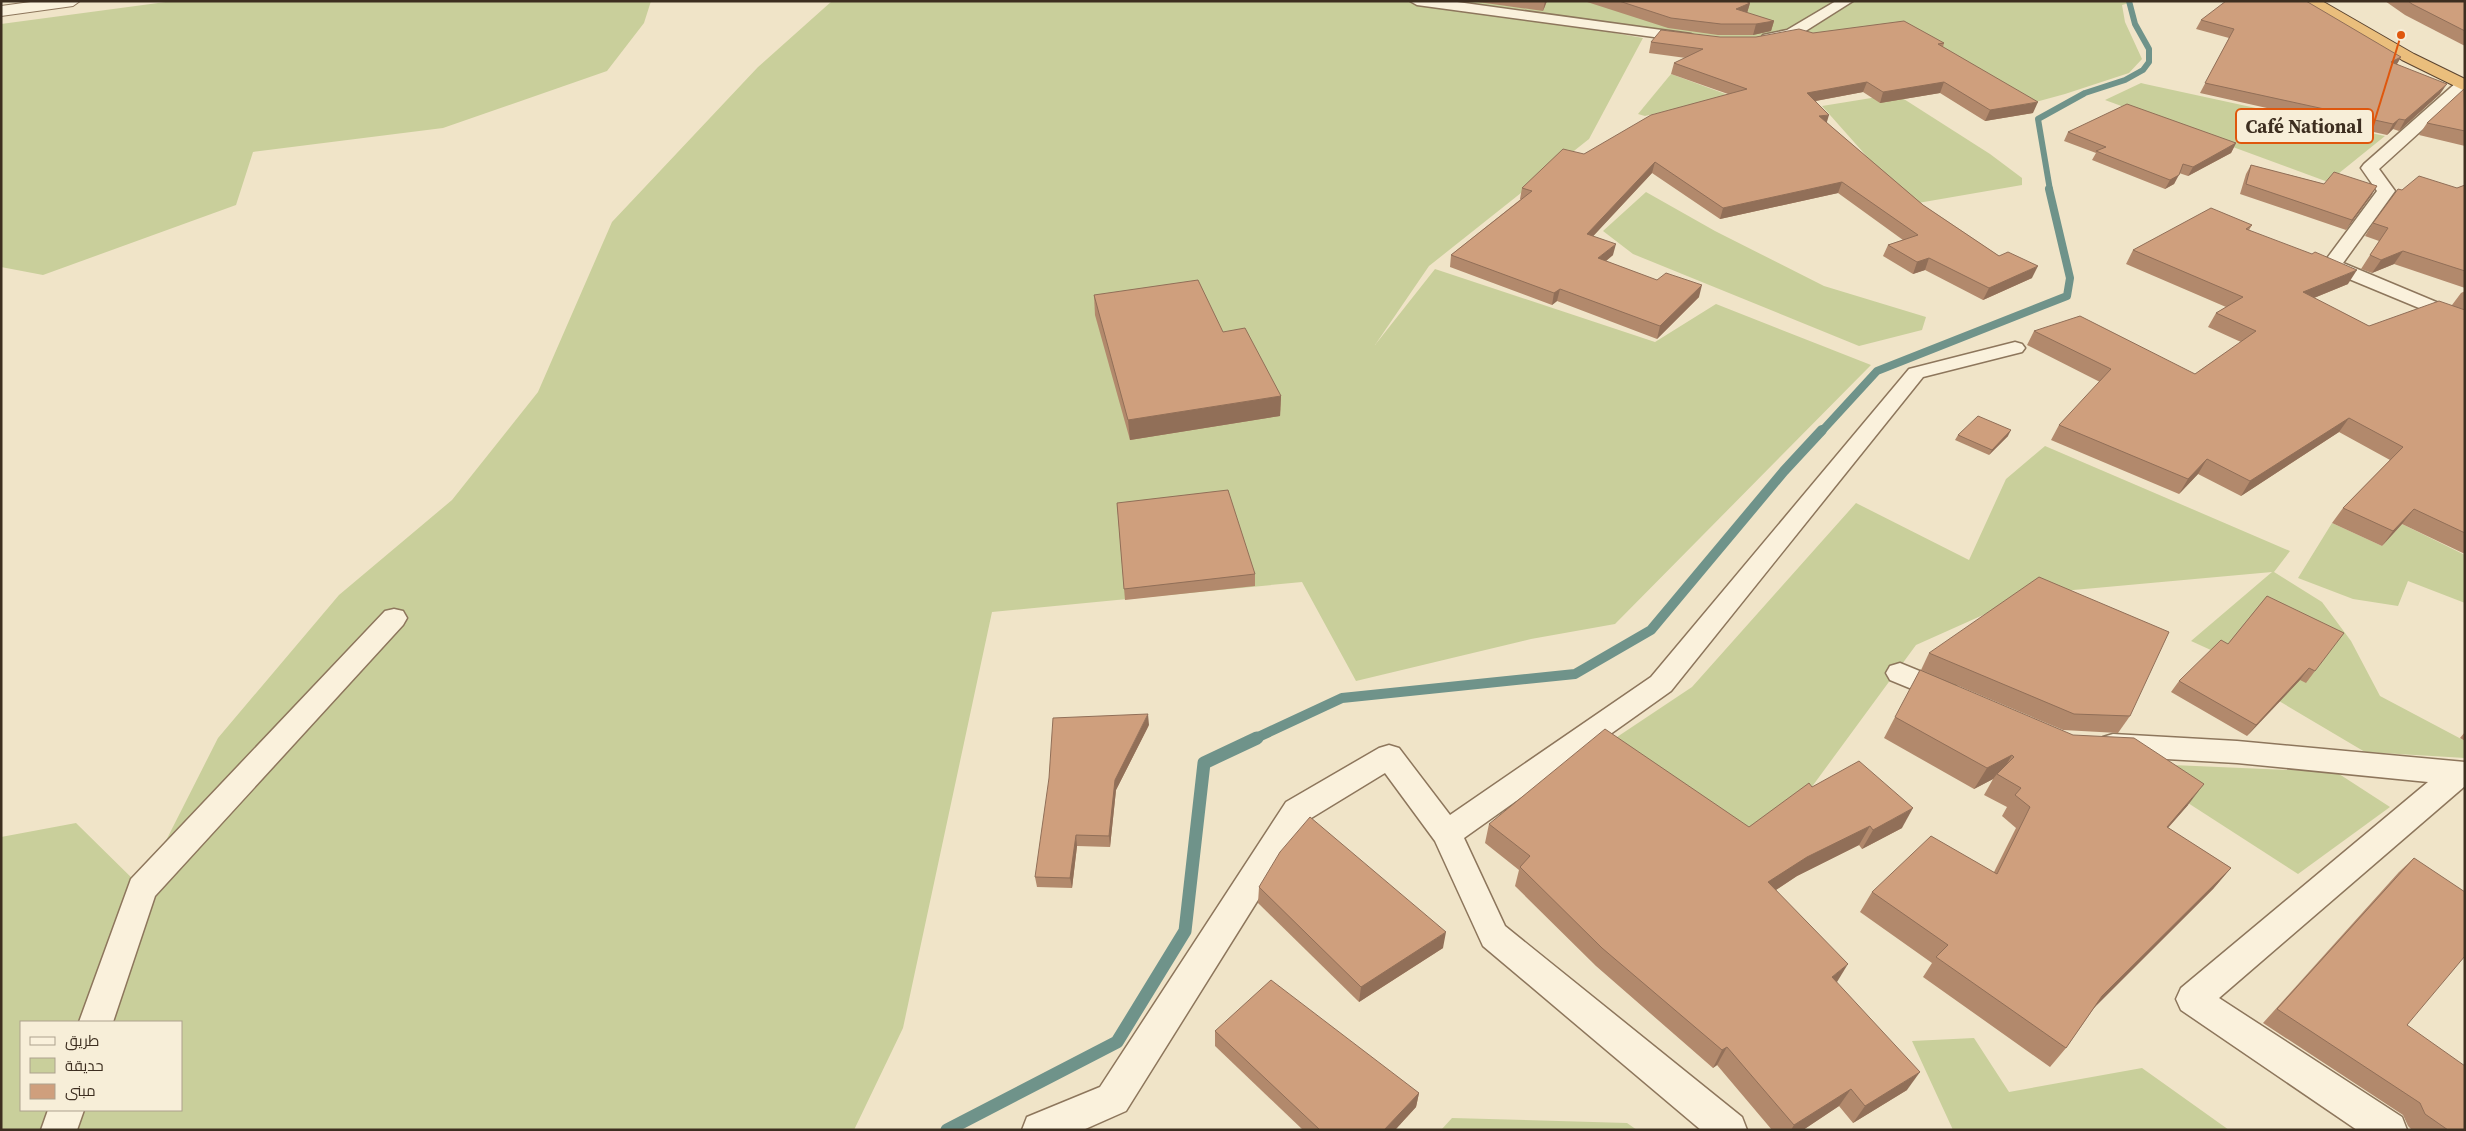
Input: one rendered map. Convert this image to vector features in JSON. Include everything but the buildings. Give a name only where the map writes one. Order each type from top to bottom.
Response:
[{"type":"highway","points":[[2311,1],[2384,44],[2464,82]]},
{"type":"highway","points":[[2328,1],[2464,82]]},
{"type":"street","points":[[1,11],[73,1]]},
{"type":"street","points":[[1417,1],[1709,40]]},
{"type":"street","points":[[1753,41],[1791,34],[1846,1]]},
{"type":"street","points":[[2464,82],[2370,168],[2386,191],[2332,265],[2465,321]]},
{"type":"street","points":[[1447,834],[1661,684],[1916,373],[2015,348]]},
{"type":"street","points":[[96,1021],[142,889],[394,618]]},
{"type":"street","points":[[1900,673],[1971,704]]},
{"type":"street","points":[[2089,744],[2237,752],[2462,773]]},
{"type":"street","points":[[1040,1130],[1113,1099],[1297,811],[1389,756],[1447,834],[1494,936],[1729,1130]]},
{"type":"street","points":[[2389,1130],[2193,999],[2462,773]]},
{"type":"street","points":[[59,1130],[66,1111]]},
{"type":"green space","points":[[173,1],[651,1],[644,23],[607,71],[443,128],[253,152],[236,205],[43,275],[1,267],[1,24]]},
{"type":"green space","points":[[832,1],[1431,1],[1643,38],[1589,139],[1429,266],[1375,345],[1435,269],[1655,342],[1716,304],[1871,365],[1615,624],[1531,639],[1356,681],[1302,582],[992,612],[903,1028],[854,1130],[1,1130],[1,837],[76,823],[142,888],[218,738],[339,595],[452,500],[538,392],[612,222],[758,67]]},
{"type":"green space","points":[[1439,1],[2136,1],[2122,5],[2125,22],[2142,59],[2129,73],[2021,106],[1750,53]]},
{"type":"green space","points":[[1671,74],[1731,96],[1645,116],[1638,114]]},
{"type":"green space","points":[[2141,83],[2385,136],[2328,182],[2105,100]]},
{"type":"green space","points":[[1896,94],[1990,154],[2022,178],[2022,185],[1918,203],[1878,169],[1822,106]]},
{"type":"green space","points":[[1646,192],[1715,231],[1824,286],[1926,317],[1922,330],[1859,346],[1633,254],[1603,231]]},
{"type":"green space","points":[[2045,446],[2290,551],[2274,572],[2322,602],[2351,641],[2380,696],[2465,741],[2465,758],[2365,752],[2279,701],[2213,651],[2191,641],[2272,572],[2030,594],[1916,645],[1800,803],[1740,847],[1599,749],[1692,687],[1856,503],[1969,560],[2006,479]]},
{"type":"green space","points":[[2332,523],[2382,546],[2402,524],[2465,555],[2465,603],[2408,581],[2398,606],[2353,599],[2298,578]]},
{"type":"green space","points":[[2126,763],[2336,772],[2390,807],[2298,874]]},
{"type":"green space","points":[[1974,1038],[2009,1092],[2142,1068],[2229,1130],[1953,1130],[1912,1041]]},
{"type":"green space","points":[[1452,1118],[1627,1123],[1637,1130],[1441,1130]]},
{"type":"waterway","points":[[2050,190],[2038,119],[2085,93],[2125,80],[2143,70],[2149,62],[2149,49],[2135,24],[2129,1]]},
{"type":"waterway","points":[[1821,432],[1877,371],[2067,296],[2070,278],[2049,189]]},
{"type":"waterway","points":[[1254,739],[1342,698],[1575,674],[1651,630],[1784,471],[1822,430]]},
{"type":"waterway","points":[[947,1130],[1117,1042],[1185,931],[1204,763],[1257,738]]},
{"type":"place","name":"Café National","points":[[2401,35]]}]
